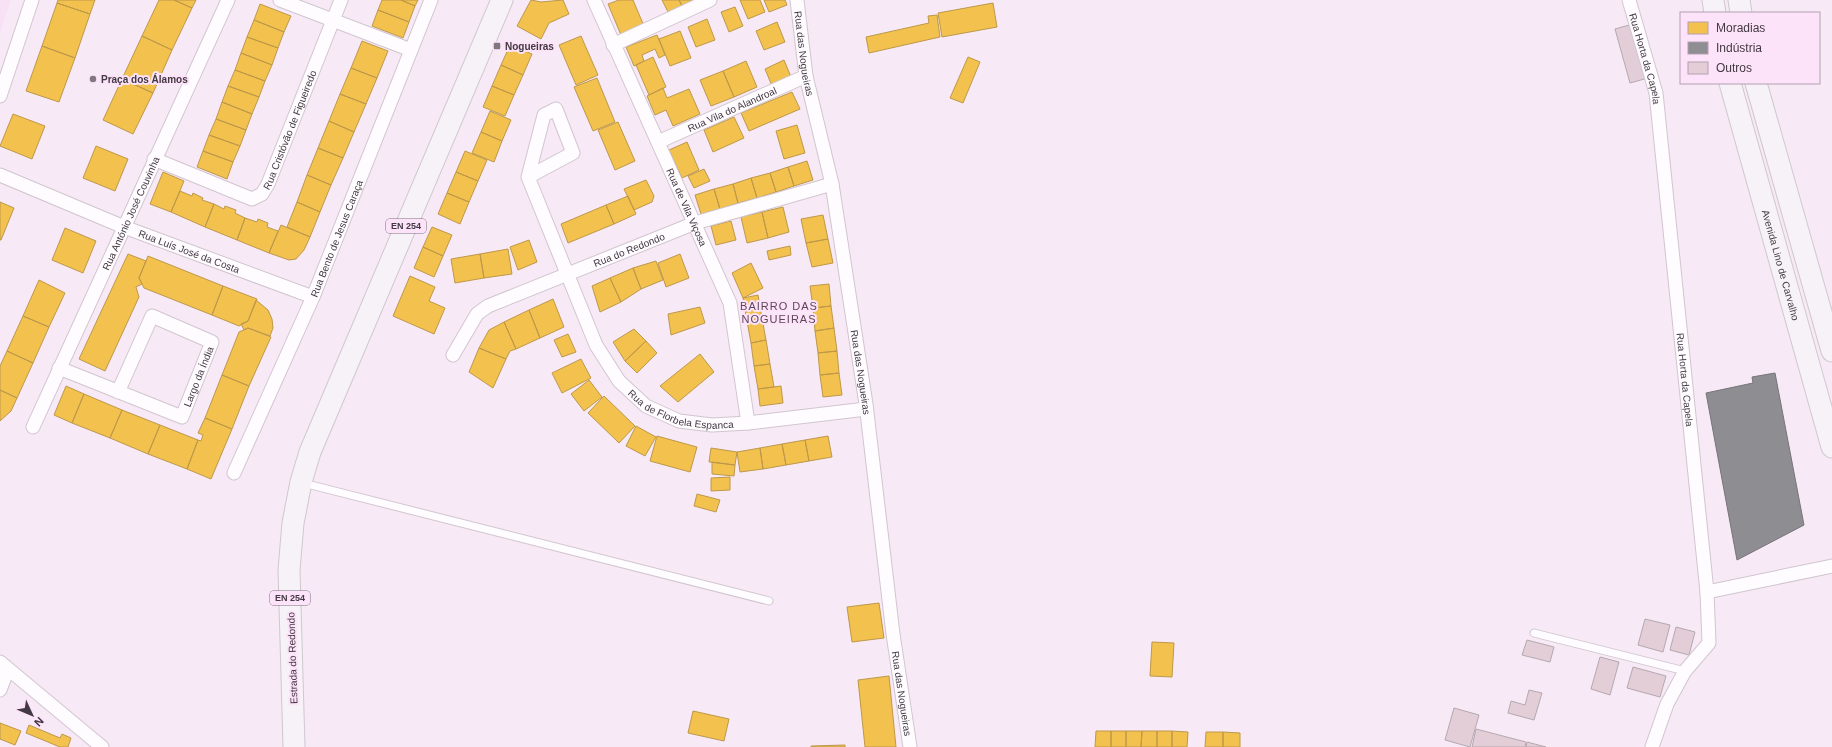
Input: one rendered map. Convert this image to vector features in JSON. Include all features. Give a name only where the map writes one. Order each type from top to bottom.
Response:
[{"type":"main road","name":"Estrada do Redondo","points":[[294,747],[289,570],[293,523],[301,482],[310,452],[502,0]]},
{"type":"main road","points":[[1713,0],[1715,12]]},
{"type":"main road","points":[[1739,0],[1741,12]]},
{"type":"main road","name":"Avenida Lino de Carvalho","points":[[1730,84],[1832,447]]},
{"type":"main road","points":[[1756,84],[1832,351]]},
{"type":"street","points":[[0,96],[32,0]]},
{"type":"street","name":"Rua António José Couvinha","points":[[33,427],[154,159],[228,0]]},
{"type":"street","points":[[280,0],[411,50]]},
{"type":"street","name":"Rua Cristóvão de Figueiredo","points":[[154,159],[252,199],[262,194],[268,184],[341,0]]},
{"type":"street","name":"Rua Bento de Jesus Caraça","points":[[234,473],[313,297],[431,0]]},
{"type":"street","name":"Rua de Vila Viçosa","points":[[594,0],[730,303],[748,423]]},
{"type":"street","points":[[613,45],[710,0]]},
{"type":"street","name":"Rua das Nogueiras","points":[[797,0],[806,76],[832,184],[866,409],[893,634],[910,747]]},
{"type":"street","name":"Rua Horta da Capela","points":[[1629,0],[1656,93],[1707,592],[1709,643],[1685,671],[1668,704],[1652,747]]},
{"type":"street","name":"Rua Vila do Alandroal","points":[[658,142],[806,76]]},
{"type":"street","points":[[556,109],[573,153],[528,177],[544,115],[556,109]]},
{"type":"street","name":"Rua Luís José da Costa","points":[[0,175],[124,227],[313,297]]},
{"type":"street","name":"Rua de Florbela Espanca","points":[[528,177],[596,345],[620,381],[646,406],[679,421],[712,425],[748,423],[866,409]]},
{"type":"street","name":"Rua do Redondo","points":[[453,355],[477,314],[488,306],[695,223],[832,184]]},
{"type":"street","name":"Largo da Índia","points":[[59,368],[118,392],[182,417],[212,342],[152,316],[118,392]]},
{"type":"street","points":[[1707,592],[1832,566]]},
{"type":"street","points":[[0,690],[4,665]]},
{"type":"street","points":[[4,665],[102,747]]},
{"type":"lane","points":[[301,482],[769,601]]},
{"type":"lane","points":[[1534,632],[1685,671]]},
{"type":"shaded area","points":[[0,0],[11,0],[0,33]]},
{"type":"building: Moradias","points":[[58,0],[95,0],[90,14],[57,3]]},
{"type":"building: Moradias","points":[[159,0],[174,0],[192,8],[172,50],[142,36]]},
{"type":"building: Moradias","points":[[174,0],[196,0],[192,8]]},
{"type":"building: Moradias","points":[[382,0],[401,0],[415,6],[409,22],[378,10]]},
{"type":"building: Moradias","points":[[401,0],[418,0],[415,6]]},
{"type":"building: Moradias","points":[[531,0],[541,2],[563,0],[569,14],[549,23],[541,39],[517,26]]},
{"type":"building: Moradias","points":[[619,0],[633,0],[644,26],[621,35],[608,4]]},
{"type":"building: Moradias","points":[[662,0],[679,0],[682,6],[668,12]]},
{"type":"building: Moradias","points":[[679,0],[694,0],[682,6]]},
{"type":"building: Moradias","points":[[740,0],[760,0],[765,12],[748,19]]},
{"type":"building: Moradias","points":[[764,0],[785,0],[787,5],[769,12]]},
{"type":"building: Moradias","points":[[57,3],[90,14],[75,58],[42,46]]},
{"type":"building: Moradias","points":[[993,3],[997,27],[942,37],[938,13]]},
{"type":"building: Moradias","points":[[260,4],[291,16],[284,32],[254,20]]},
{"type":"building: Moradias","points":[[735,7],[743,26],[729,32],[721,12]]},
{"type":"building: Moradias","points":[[378,10],[409,22],[403,38],[372,26]]},
{"type":"building: Moradias","points":[[937,15],[940,37],[869,53],[866,37],[929,23],[928,16]]},
{"type":"building: Moradias","points":[[707,19],[715,40],[696,47],[688,27]]},
{"type":"building: Moradias","points":[[254,20],[284,32],[278,48],[247,37]]},
{"type":"building: Moradias","points":[[777,22],[785,42],[764,50],[756,31]]},
{"type":"building: Moradias","points":[[680,31],[691,58],[670,66],[659,39]]},
{"type":"building: Moradias","points":[[657,35],[665,55],[659,58],[655,49],[642,55],[644,61],[634,66],[626,47]]},
{"type":"building: Moradias","points":[[142,36],[172,50],[153,93],[122,79]]},
{"type":"building: Moradias","points":[[581,36],[598,75],[576,85],[559,45]]},
{"type":"building: Moradias","points":[[247,37],[278,48],[272,65],[241,53]]},
{"type":"building: Moradias","points":[[362,41],[388,51],[377,78],[351,68]]},
{"type":"building: Moradias","points":[[510,45],[532,54],[523,75],[501,65]]},
{"type":"building: Moradias","points":[[42,46],[75,58],[59,102],[26,91]]},
{"type":"building: Moradias","points":[[241,53],[272,65],[265,81],[235,70]]},
{"type":"building: Moradias","points":[[653,57],[666,87],[649,95],[636,65]]},
{"type":"building: Moradias","points":[[968,57],[980,62],[963,103],[950,98]]},
{"type":"building: Moradias","points":[[784,60],[791,77],[772,86],[765,69]]},
{"type":"building: Moradias","points":[[746,61],[757,87],[734,97],[723,71]]},
{"type":"building: Moradias","points":[[501,65],[523,75],[514,95],[492,86]]},
{"type":"building: Moradias","points":[[351,68],[377,78],[366,104],[340,94]]},
{"type":"building: Moradias","points":[[235,70],[265,81],[259,97],[228,86]]},
{"type":"building: Moradias","points":[[723,71],[734,97],[711,106],[700,80]]},
{"type":"building: Moradias","points":[[597,78],[615,122],[593,131],[574,87]]},
{"type":"building: Moradias","points":[[122,79],[153,93],[133,134],[103,120]]},
{"type":"building: Moradias","points":[[228,86],[259,97],[252,114],[222,102]]},
{"type":"building: Moradias","points":[[492,86],[514,95],[505,116],[483,107]]},
{"type":"building: Moradias","points":[[663,88],[667,98],[689,89],[700,114],[673,126],[666,110],[655,115],[647,96]]},
{"type":"building: Moradias","points":[[792,92],[800,109],[749,131],[741,113]]},
{"type":"building: Moradias","points":[[340,94],[366,104],[354,132],[329,121]]},
{"type":"building: Moradias","points":[[222,102],[252,114],[246,130],[216,119]]},
{"type":"building: Moradias","points":[[490,111],[511,120],[502,141],[481,132]]},
{"type":"building: Moradias","points":[[13,114],[45,126],[32,159],[0,146]]},
{"type":"building: Moradias","points":[[734,117],[744,138],[713,152],[704,130]]},
{"type":"building: Moradias","points":[[216,119],[246,130],[240,146],[209,135]]},
{"type":"building: Moradias","points":[[329,121],[354,132],[343,158],[318,148]]},
{"type":"building: Moradias","points":[[618,122],[635,161],[615,170],[598,130]]},
{"type":"building: Moradias","points":[[797,125],[805,153],[784,159],[776,131]]},
{"type":"building: Moradias","points":[[481,132],[502,141],[494,162],[472,153]]},
{"type":"building: Moradias","points":[[209,135],[240,146],[233,162],[203,151]]},
{"type":"building: Moradias","points":[[687,142],[699,170],[682,178],[669,150]]},
{"type":"building: Moradias","points":[[96,146],[128,159],[115,191],[83,178]]},
{"type":"building: Moradias","points":[[318,148],[343,158],[331,185],[307,175]]},
{"type":"building: Moradias","points":[[203,151],[233,162],[227,179],[197,167]]},
{"type":"building: Moradias","points":[[465,151],[487,160],[478,181],[456,172]]},
{"type":"building: Moradias","points":[[807,161],[813,180],[794,186],[788,167]]},
{"type":"building: Moradias","points":[[788,167],[794,186],[776,192],[770,173]]},
{"type":"building: Moradias","points":[[704,169],[710,181],[694,188],[688,176]]},
{"type":"building: Moradias","points":[[163,172],[184,181],[171,212],[150,204]]},
{"type":"building: Moradias","points":[[456,172],[478,181],[469,202],[447,193]]},
{"type":"building: Moradias","points":[[770,173],[776,192],[757,198],[751,178]]},
{"type":"building: Moradias","points":[[307,175],[331,185],[320,212],[297,202]]},
{"type":"building: Moradias","points":[[751,178],[757,198],[738,203],[733,184]]},
{"type":"building: Moradias","points":[[646,180],[654,196],[652,202],[634,210],[624,189]]},
{"type":"building: Moradias","points":[[733,184],[738,203],[720,209],[714,189]]},
{"type":"building: Moradias","points":[[714,189],[720,209],[701,214],[695,195]]},
{"type":"building: Moradias","points":[[180,191],[192,196],[193,193],[203,198],[202,200],[214,204],[205,227],[171,212]]},
{"type":"building: Moradias","points":[[447,193],[469,202],[460,224],[438,214]]},
{"type":"building: Moradias","points":[[628,196],[636,214],[614,224],[606,205]]},
{"type":"building: Moradias","points":[[0,202],[14,208],[1,240],[0,240]]},
{"type":"building: Moradias","points":[[297,202],[320,212],[310,237],[287,227]]},
{"type":"building: Moradias","points":[[214,204],[224,209],[225,206],[236,210],[235,213],[245,218],[237,240],[205,227]]},
{"type":"building: Moradias","points":[[606,205],[614,224],[568,243],[561,224]]},
{"type":"building: Moradias","points":[[783,207],[789,232],[768,238],[762,212]]},
{"type":"building: Moradias","points":[[762,212],[768,238],[747,243],[741,217]]},
{"type":"building: Moradias","points":[[823,215],[828,239],[806,243],[801,219]]},
{"type":"building: Moradias","points":[[245,218],[257,222],[258,219],[268,223],[267,227],[278,231],[269,253],[237,240]]},
{"type":"building: Moradias","points":[[731,221],[736,240],[716,245],[711,226]]},
{"type":"building: Moradias","points":[[281,225],[310,237],[304,250],[296,259],[289,260],[269,253]]},
{"type":"building: Moradias","points":[[432,227],[452,235],[443,256],[423,247]]},
{"type":"building: Moradias","points":[[65,228],[96,241],[83,273],[52,260]]},
{"type":"building: Moradias","points":[[828,239],[833,263],[812,267],[806,243]]},
{"type":"building: Moradias","points":[[529,240],[537,262],[518,270],[510,247]]},
{"type":"building: Moradias","points":[[790,246],[791,255],[769,260],[767,251]]},
{"type":"building: Moradias","points":[[423,247],[443,256],[434,277],[414,268]]},
{"type":"building: Moradias","points":[[508,249],[512,274],[484,278],[480,254]]},
{"type":"building: Moradias","points":[[128,254],[146,261],[139,278],[142,284],[136,287],[139,297],[105,371],[79,359]]},
{"type":"building: Moradias","points":[[480,254],[484,278],[455,283],[451,259]]},
{"type":"building: Moradias","points":[[680,254],[689,278],[666,287],[658,263]]},
{"type":"building: Moradias","points":[[148,256],[223,286],[212,315],[144,288],[139,278]]},
{"type":"building: Moradias","points":[[656,261],[663,280],[641,289],[633,268]]},
{"type":"building: Moradias","points":[[751,263],[763,288],[743,298],[732,273]]},
{"type":"building: Moradias","points":[[633,268],[641,289],[621,302],[610,278]]},
{"type":"building: Moradias","points":[[410,276],[435,287],[429,301],[445,308],[434,334],[393,316]]},
{"type":"building: Moradias","points":[[610,278],[621,302],[600,312],[592,286]]},
{"type":"building: Moradias","points":[[39,280],[65,293],[49,327],[23,316]]},
{"type":"building: Moradias","points":[[829,284],[831,306],[813,308],[810,286]]},
{"type":"building: Moradias","points":[[223,286],[257,299],[248,321],[239,326],[212,315]]},
{"type":"building: Moradias","points":[[758,295],[762,318],[747,321],[743,298]]},
{"type":"building: Moradias","points":[[553,299],[564,327],[540,338],[529,310]]},
{"type":"building: Moradias","points":[[256,300],[268,310],[272,319],[273,328],[270,336],[248,328],[244,330],[241,324],[248,321]]},
{"type":"building: Moradias","points":[[831,306],[834,328],[815,331],[813,308]]},
{"type":"building: Moradias","points":[[700,307],[705,323],[671,335],[668,314]]},
{"type":"building: Moradias","points":[[529,310],[540,338],[516,349],[504,322]]},
{"type":"building: Moradias","points":[[23,316],[49,327],[33,363],[7,351]]},
{"type":"building: Moradias","points":[[762,318],[766,340],[751,343],[747,321]]},
{"type":"building: Moradias","points":[[504,322],[516,349],[510,351],[506,359],[479,348],[489,330]]},
{"type":"building: Moradias","points":[[248,328],[271,337],[249,386],[222,375],[239,332]]},
{"type":"building: Moradias","points":[[834,328],[837,351],[818,353],[815,331]]},
{"type":"building: Moradias","points":[[634,329],[646,341],[625,361],[613,342]]},
{"type":"building: Moradias","points":[[568,334],[576,352],[562,357],[554,340]]},
{"type":"building: Moradias","points":[[766,340],[770,364],[754,366],[751,343]]},
{"type":"building: Moradias","points":[[646,341],[657,353],[637,373],[625,361]]},
{"type":"building: Moradias","points":[[479,348],[506,359],[493,388],[469,372]]},
{"type":"building: Moradias","points":[[7,351],[33,363],[17,398],[0,390],[0,366]]},
{"type":"building: Moradias","points":[[837,351],[839,373],[820,375],[818,353]]},
{"type":"building: Moradias","points":[[700,354],[714,372],[678,402],[660,386]]},
{"type":"building: Moradias","points":[[581,359],[591,378],[562,393],[552,373]]},
{"type":"building: Moradias","points":[[770,364],[774,387],[758,389],[754,366]]},
{"type":"building: Moradias","points":[[839,373],[842,395],[823,397],[820,375]]},
{"type":"building: Moradias","points":[[222,375],[249,386],[232,429],[205,418]]},
{"type":"building: Moradias","points":[[589,380],[602,397],[584,411],[571,394]]},
{"type":"building: Moradias","points":[[66,386],[84,394],[72,423],[54,415]]},
{"type":"building: Moradias","points":[[781,386],[783,403],[760,406],[758,389]]},
{"type":"building: Moradias","points":[[0,390],[17,398],[11,411],[0,421]]},
{"type":"building: Moradias","points":[[84,394],[122,410],[110,438],[72,423]]},
{"type":"building: Moradias","points":[[604,396],[635,426],[619,443],[588,413]]},
{"type":"building: Moradias","points":[[122,410],[160,425],[148,454],[110,438]]},
{"type":"building: Moradias","points":[[205,418],[232,429],[211,479],[187,469],[198,440],[201,441],[203,435],[198,433]]},
{"type":"building: Moradias","points":[[160,425],[198,440],[187,469],[148,454]]},
{"type":"building: Moradias","points":[[636,426],[656,437],[645,456],[626,446]]},
{"type":"building: Moradias","points":[[657,436],[697,447],[690,472],[650,461]]},
{"type":"building: Moradias","points":[[828,436],[832,457],[809,461],[805,440]]},
{"type":"building: Moradias","points":[[805,440],[809,461],[786,465],[782,444]]},
{"type":"building: Moradias","points":[[782,444],[786,465],[763,469],[760,448]]},
{"type":"building: Moradias","points":[[711,448],[737,452],[735,465],[709,462]]},
{"type":"building: Moradias","points":[[760,448],[763,469],[740,472],[737,452]]},
{"type":"building: Moradias","points":[[712,462],[735,465],[734,476],[712,474]]},
{"type":"building: Moradias","points":[[730,477],[730,490],[711,491],[711,478]]},
{"type":"building: Moradias","points":[[697,494],[720,500],[716,512],[694,506]]},
{"type":"building: Moradias","points":[[879,603],[884,638],[852,642],[847,607]]},
{"type":"building: Moradias","points":[[1152,642],[1174,643],[1172,677],[1150,676]]},
{"type":"building: Moradias","points":[[889,676],[896,747],[865,747],[858,680]]},
{"type":"building: Moradias","points":[[693,711],[729,719],[724,741],[688,733]]},
{"type":"building: Moradias","points":[[0,723],[21,731],[15,745],[0,739]]},
{"type":"building: Moradias","points":[[29,725],[60,738],[62,734],[71,738],[68,747],[60,747],[26,733]]},
{"type":"building: Moradias","points":[[1096,731],[1111,731],[1111,747],[1095,747]]},
{"type":"building: Moradias","points":[[1111,731],[1126,731],[1126,747],[1111,747]]},
{"type":"building: Moradias","points":[[1126,731],[1142,731],[1141,747],[1126,747]]},
{"type":"building: Moradias","points":[[1142,731],[1157,731],[1157,747],[1141,747]]},
{"type":"building: Moradias","points":[[1157,731],[1172,731],[1172,747],[1157,747]]},
{"type":"building: Moradias","points":[[1172,731],[1188,732],[1187,747],[1172,747]]},
{"type":"building: Moradias","points":[[1206,732],[1223,732],[1223,747],[1205,747]]},
{"type":"building: Moradias","points":[[1223,732],[1240,733],[1240,747],[1223,747]]},
{"type":"building: Moradias","points":[[845,745],[845,747],[811,747],[811,746]]},
{"type":"building: Indústria","points":[[1775,373],[1804,525],[1737,560],[1706,393],[1753,383],[1752,377]]},
{"type":"building: Outros","points":[[1633,24],[1648,78],[1630,83],[1615,29]]},
{"type":"building: Outros","points":[[1645,619],[1670,625],[1663,652],[1638,645]]},
{"type":"building: Outros","points":[[1676,627],[1695,632],[1689,655],[1670,650]]},
{"type":"building: Outros","points":[[1527,640],[1554,647],[1550,662],[1522,655]]},
{"type":"building: Outros","points":[[1600,657],[1619,662],[1610,695],[1591,689]]},
{"type":"building: Outros","points":[[1633,667],[1666,676],[1660,697],[1627,688]]},
{"type":"building: Outros","points":[[1529,690],[1542,693],[1534,720],[1508,713],[1511,701],[1525,705]]},
{"type":"building: Outros","points":[[1454,708],[1479,715],[1470,747],[1445,740]]},
{"type":"building: Outros","points":[[1476,729],[1526,742],[1525,747],[1472,747]]},
{"type":"building: Outros","points":[[1527,742],[1546,747],[1526,747]]},
{"type":"place","name":"Nogueiras","points":[[497,46]]},
{"type":"place","name":"Praça dos Álamos","points":[[93,79]]},
{"type":"district","name":"BAIRRO DAS NOGUEIRAS","points":[[779,312]]}]
